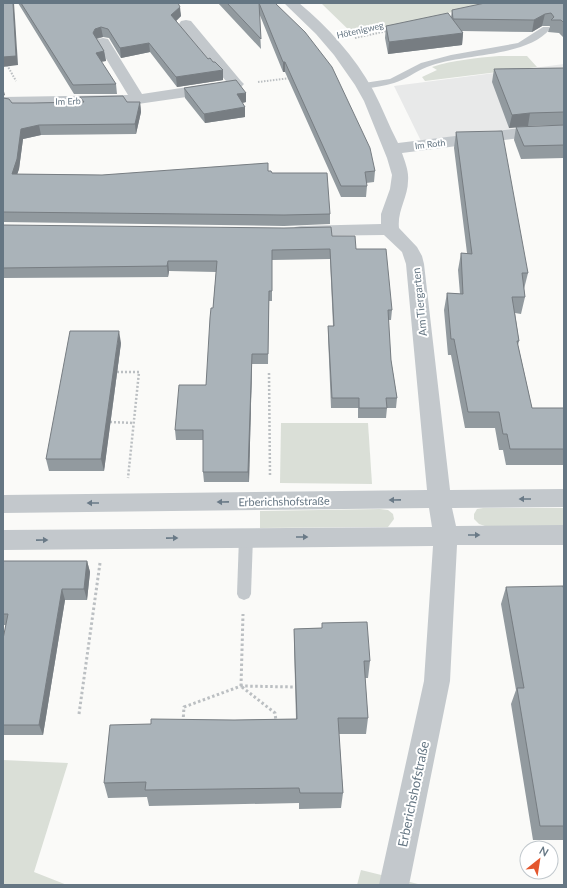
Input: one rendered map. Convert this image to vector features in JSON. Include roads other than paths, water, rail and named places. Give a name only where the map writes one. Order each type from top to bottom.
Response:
[{"type":"street","points":[[284,232],[390,229],[389,214],[399,192],[400,177],[397,161],[364,86],[333,44],[291,3]]},
{"type":"street","name":"Im Erb","points":[[3,102],[138,99],[236,84],[186,24]]},
{"type":"street","points":[[103,42],[138,99]]},
{"type":"street","points":[[14,87],[21,102]]},
{"type":"street","name":"Im Roth","points":[[392,149],[528,132],[564,131]]},
{"type":"street","name":"Am Tiergarten","points":[[390,229],[408,246],[414,256],[439,499],[446,536]]},
{"type":"street","name":"Erberichshofstraße","points":[[3,504],[564,498]]},
{"type":"street","points":[[3,540],[564,535]]},
{"type":"street","name":"Erberichshofstraße","points":[[394,885],[437,681],[446,536]]},
{"type":"lane","points":[[364,86],[392,81],[424,65],[451,58],[520,45],[535,37],[546,28]]},
{"type":"lane","points":[[244,594],[246,537]]}]
